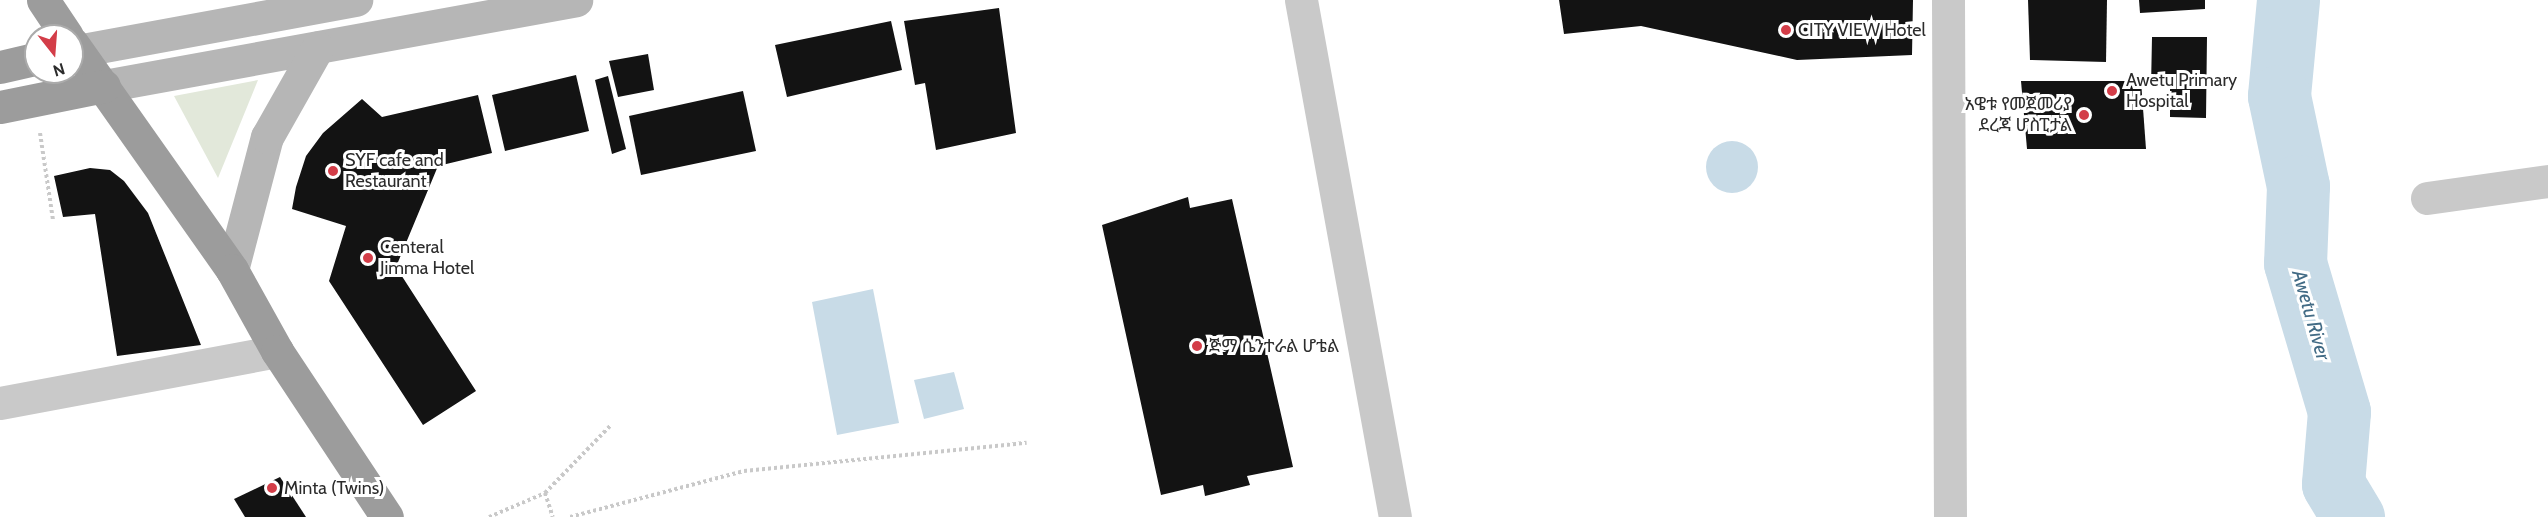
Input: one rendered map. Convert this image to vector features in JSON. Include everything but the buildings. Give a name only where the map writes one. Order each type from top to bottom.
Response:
[{"type":"highway","points":[[43,0],[58,24]]},
{"type":"highway","points":[[84,60],[232,270],[277,351],[387,517]]},
{"type":"highway","points":[[0,67],[24,62]]},
{"type":"highway","points":[[0,106],[104,86]]},
{"type":"main road","points":[[84,43],[356,0]]},
{"type":"main road","points":[[104,86],[576,0]]},
{"type":"main road","points":[[232,270],[267,137],[318,47]]},
{"type":"street","points":[[1301,0],[1395,517]]},
{"type":"street","points":[[1948,0],[1950,517]]},
{"type":"street","points":[[2427,198],[2548,181]]},
{"type":"street","points":[[0,403],[277,351]]},
{"type":"path","points":[[37,99],[52,220]]},
{"type":"path","points":[[489,517],[545,493],[611,425]]},
{"type":"path","points":[[570,517],[744,471],[1027,443]]},
{"type":"path","points":[[545,493],[553,517]]},
{"type":"shaded area","points":[[258,80],[218,178],[174,96]]},
{"type":"water","points":[[1732,141],[1742,143],[1750,149],[1756,157],[1758,167],[1756,177],[1750,185],[1742,191],[1732,193],[1722,191],[1714,185],[1708,177],[1706,167],[1708,157],[1714,149],[1722,143]]},
{"type":"water","points":[[873,289],[899,423],[837,435],[812,302]]},
{"type":"water","points":[[954,372],[964,409],[924,419],[914,380]]},
{"type":"waterway","name":"Awetu River","points":[[2288,0],[2279,96],[2298,186],[2295,263],[2339,412],[2333,484],[2353,517]]},
{"type":"place","name":"CITY VIEW Hotel","points":[[1786,30]]},
{"type":"place","name":"Awetu Primary Hospital","points":[[2112,91]]},
{"type":"place","name":"አዌቱ የመጀመሪያ ደረጃ ሆስፒታል","points":[[2084,115]]},
{"type":"place","name":"SYF cafe and Restaurant","points":[[333,171]]},
{"type":"place","name":"Centeral Jimma Hotel","points":[[368,258]]},
{"type":"place","name":"ጅማ ሴንተራል ሆቴል","points":[[1197,346]]},
{"type":"place","name":"Minta (Twins)","points":[[272,488]]}]
